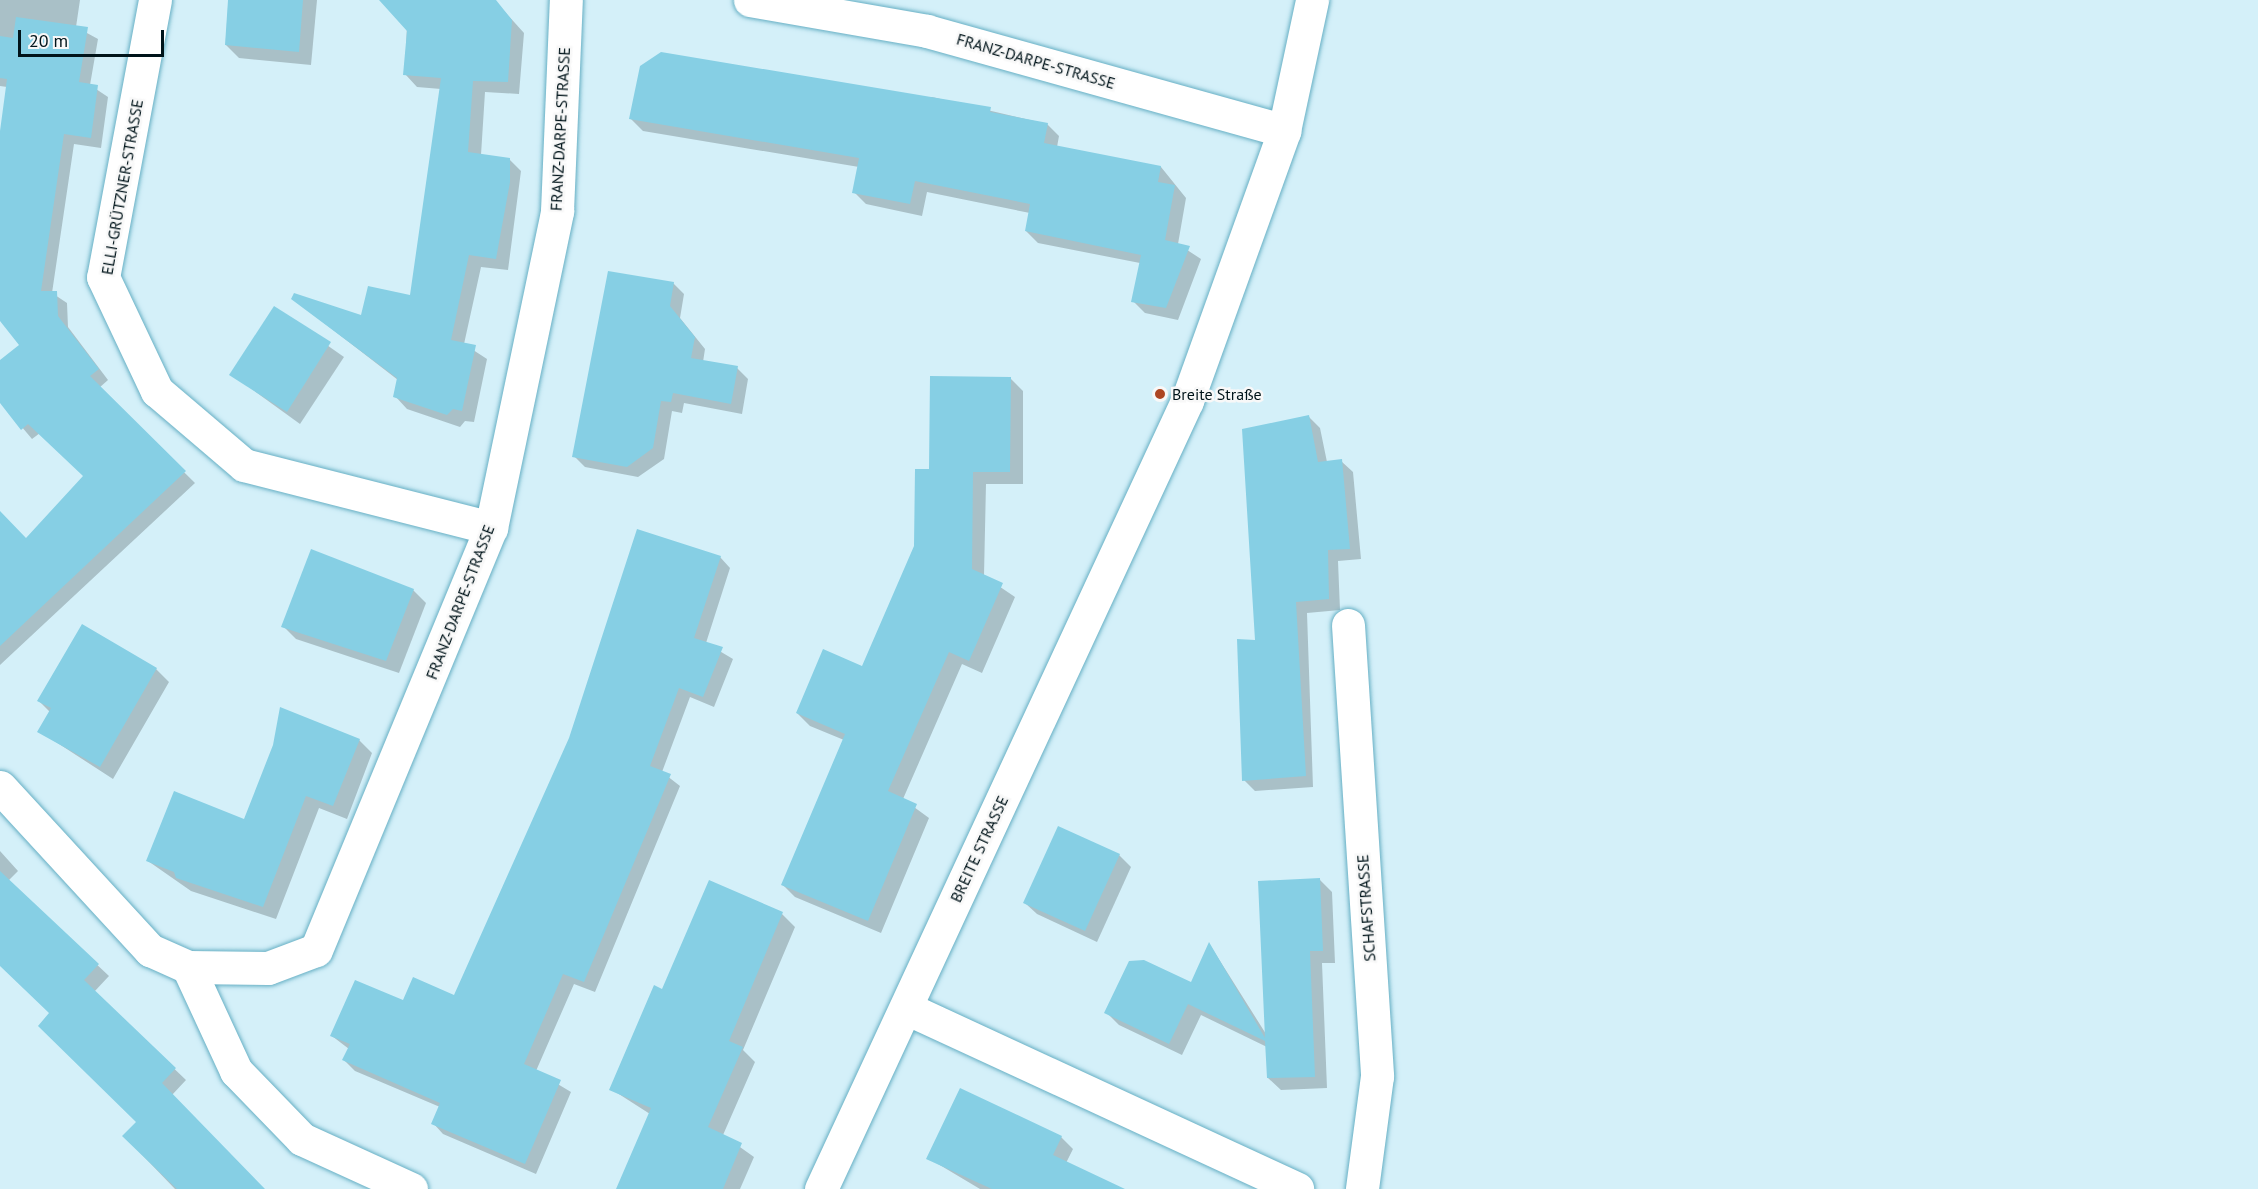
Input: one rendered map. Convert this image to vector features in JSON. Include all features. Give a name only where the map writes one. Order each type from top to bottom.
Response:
[{"type":"street","name":"ELLI-GRÜTZNER-STRASSE","points":[[155,0],[103,277],[157,391],[244,465],[491,528]]},
{"type":"street","name":"FRANZ-DARPE-STRASSE","points":[[0,787],[150,950],[188,967],[268,968],[316,950],[491,528],[557,211],[566,0]]},
{"type":"street","name":"FRANZ-DARPE-STRASSE","points":[[750,0],[927,31],[1284,131]]},
{"type":"street","name":"BREITE STRASSE","points":[[821,1189],[1187,401],[1284,131],[1312,0]]},
{"type":"street","name":"SCHAFSTRASSE","points":[[1348,626],[1377,1076],[1362,1189]]},
{"type":"street","points":[[188,967],[236,1071],[302,1139],[411,1189]]},
{"type":"street","points":[[906,1008],[1297,1189]]},
{"type":"building","points":[[228,0],[303,0],[299,52],[225,45]]},
{"type":"building","points":[[379,0],[496,0],[512,20],[508,82],[473,81],[468,152],[510,158],[510,182],[496,259],[469,255],[451,340],[476,345],[462,411],[453,409],[447,415],[393,397],[397,378],[291,299],[294,293],[361,315],[368,286],[410,295],[441,78],[403,75],[407,31]]},
{"type":"building","points":[[16,17],[88,27],[79,82],[98,85],[91,138],[64,134],[41,291],[57,291],[58,316],[99,369],[90,376],[186,471],[0,646],[0,511],[26,538],[83,476],[28,424],[21,430],[0,403],[0,360],[19,345],[0,321],[0,131],[7,79],[0,78],[0,36],[13,38]]},
{"type":"building","points":[[661,52],[991,107],[990,112],[1048,123],[1044,143],[1161,166],[1158,182],[1175,185],[1165,240],[1190,246],[1166,308],[1131,302],[1141,255],[1025,231],[1030,204],[915,181],[910,204],[852,193],[859,158],[629,119],[640,66]]},
{"type":"building","points":[[608,271],[674,282],[670,306],[695,337],[691,358],[738,366],[731,404],[673,393],[671,402],[661,401],[653,448],[627,467],[572,457]]},
{"type":"building","points":[[274,306],[331,342],[287,412],[229,375]]},
{"type":"building","points":[[930,376],[1011,377],[1010,472],[973,472],[972,569],[1003,583],[969,661],[949,652],[888,791],[917,804],[868,921],[781,885],[845,734],[796,713],[823,649],[862,666],[914,546],[915,469],[929,469]]},
{"type":"building","points":[[1309,415],[1318,462],[1342,459],[1350,549],[1328,550],[1329,599],[1296,602],[1306,776],[1242,781],[1237,639],[1255,640],[1242,429]]},
{"type":"building","points":[[637,529],[721,556],[694,638],[723,647],[703,697],[679,688],[650,766],[671,774],[584,982],[563,974],[524,1064],[561,1080],[525,1164],[431,1124],[440,1103],[342,1060],[350,1044],[330,1036],[355,980],[403,1000],[413,977],[454,995],[569,738]]},
{"type":"building","points":[[311,549],[414,589],[386,661],[281,627]]},
{"type":"building","points":[[82,624],[157,668],[100,767],[37,732],[51,708],[37,701]]},
{"type":"building","points":[[280,707],[360,739],[333,806],[306,796],[263,907],[176,878],[174,872],[146,861],[174,791],[244,819],[273,745]]},
{"type":"building","points":[[1058,826],[1120,854],[1085,931],[1023,903]]},
{"type":"building","points":[[0,871],[99,964],[84,980],[176,1068],[162,1083],[265,1189],[177,1189],[122,1136],[136,1122],[38,1026],[49,1013],[0,966]]},
{"type":"building","points":[[1320,878],[1323,951],[1310,951],[1315,1077],[1267,1078],[1265,1041],[1188,1004],[1169,1044],[1104,1013],[1129,961],[1144,960],[1191,982],[1209,942],[1265,1038],[1258,881]]},
{"type":"building","points":[[709,880],[783,912],[729,1041],[743,1047],[708,1127],[742,1143],[723,1189],[616,1189],[651,1108],[609,1090],[654,985],[662,989]]},
{"type":"building","points":[[960,1088],[1062,1136],[1053,1155],[1125,1189],[992,1189],[926,1159]]},
{"type":"place","name":"Breite Straße","points":[[1160,394]]}]
